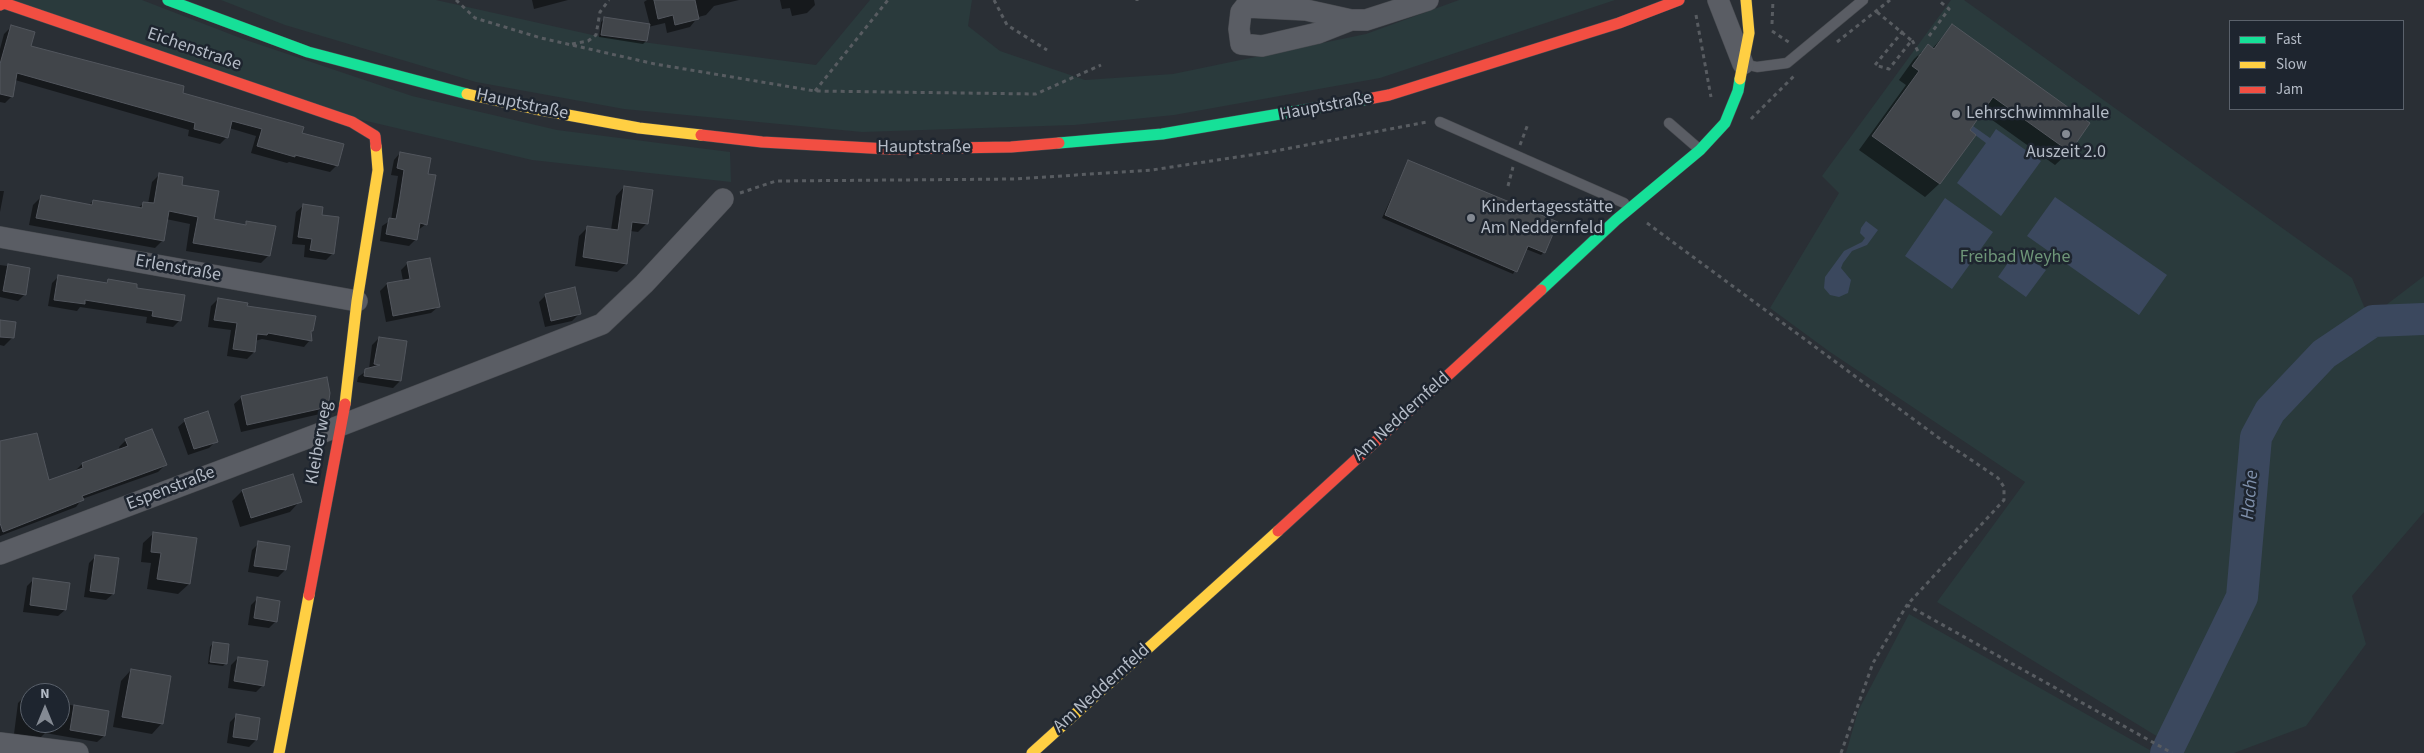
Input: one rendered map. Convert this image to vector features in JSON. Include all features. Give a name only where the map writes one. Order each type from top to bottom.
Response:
[{"type":"street","name":"Hauptstraße","points":[[168,0],[308,52],[433,86],[535,109],[639,128],[752,140],[888,149],[1011,147],[1162,134],[1389,95],[1593,31],[1679,0]]},
{"type":"street","points":[[1350,20],[1291,41],[1262,46],[1241,44],[1239,29],[1244,4],[1306,10],[1350,20],[1366,20],[1428,0]]},
{"type":"street","name":"Am Neddernfeld","points":[[1718,0],[1742,64]]},
{"type":"street","name":"Am Neddernfeld","points":[[1032,753],[1471,356],[1616,220],[1700,150],[1725,123],[1738,92],[1749,33],[1746,0]]},
{"type":"street","name":"Eichenstraße","points":[[0,5],[4,3],[352,122],[375,136]]},
{"type":"street","name":"Kleiberweg","points":[[279,753],[342,425],[357,301],[378,170],[375,136]]},
{"type":"street","name":"Espenstraße","points":[[0,554],[342,425],[602,324],[644,284],[723,199]]},
{"type":"street","name":"Erlenstraße","points":[[0,237],[357,301]]},
{"type":"street","points":[[0,743],[67,752]]},
{"type":"lane","points":[[1742,64],[1757,67],[1787,63],[1863,0]]},
{"type":"lane","points":[[1440,122],[1624,203]]},
{"type":"lane","points":[[1669,124],[1700,150]]},
{"type":"path","points":[[456,0],[475,18],[569,44],[655,64],[815,91],[1036,94],[1101,65]]},
{"type":"path","points":[[569,44],[588,41],[596,35],[600,12],[609,0]]},
{"type":"path","points":[[815,91],[888,0]]},
{"type":"path","points":[[994,0],[1007,25],[1047,50]]},
{"type":"path","points":[[1834,44],[1878,12],[1890,0]]},
{"type":"path","points":[[1929,36],[1949,9],[1938,0]]},
{"type":"path","points":[[1694,8],[1712,100]]},
{"type":"path","points":[[1878,12],[1912,40],[1920,55]]},
{"type":"path","points":[[1903,31],[1875,64],[1889,69],[1912,40]]},
{"type":"path","points":[[1749,121],[1796,74]]},
{"type":"path","points":[[723,199],[776,182],[1015,179],[1152,170],[1270,152],[1421,122],[1440,122]]},
{"type":"path","points":[[1643,219],[1669,241],[1943,441],[1998,478],[2004,487],[2004,500],[1908,605],[1873,663],[1841,753]]},
{"type":"path","points":[[1908,605],[2172,753]]},
{"type":"green space","points":[[6,0],[142,0],[243,39],[412,96],[557,130],[730,152],[731,182],[532,160],[358,119]]},
{"type":"green space","points":[[221,0],[436,0],[597,36],[816,65],[870,0],[972,0],[968,26],[1000,51],[1085,80],[1173,74],[1366,34],[1459,0],[1615,0],[1380,78],[1174,115],[1074,125],[862,132],[624,109],[476,82],[285,25]]},
{"type":"green space","name":"Freibad Weyhe","points":[[1951,0],[1964,0],[2352,278],[2369,318],[2424,276],[2424,512],[2352,596],[2366,644],[2306,726],[2234,753],[2180,753],[2163,740],[1937,602],[2025,482],[1830,352],[1770,308],[1839,193],[1822,176]]},
{"type":"green space","points":[[1909,614],[2155,753],[1846,753],[1858,711]]},
{"type":"water","points":[[1973,126],[1990,138],[1996,129],[2041,161],[2001,216],[1957,183],[1986,143],[1970,131]]},
{"type":"water","points":[[2055,197],[2167,275],[2139,315],[2027,236]]},
{"type":"water","points":[[1945,198],[1993,232],[1952,289],[1905,256]]},
{"type":"water","points":[[1866,221],[1878,230],[1867,245],[1852,251],[1843,263],[1841,268],[1851,280],[1848,293],[1839,297],[1830,295],[1824,288],[1825,277],[1844,251],[1862,242],[1865,238],[1860,233]]},
{"type":"water","points":[[2017,250],[2046,270],[2026,297],[1998,277]]},
{"type":"building","points":[[654,0],[695,0],[699,19],[675,25],[673,15],[658,19]]},
{"type":"building","points":[[604,17],[650,24],[647,41],[601,35]]},
{"type":"building","points":[[1952,24],[2090,123],[2070,152],[1993,97],[1970,130],[1976,135],[1940,184],[1872,136],[1919,71],[1912,66],[1928,44],[1934,49]]},
{"type":"building","points":[[11,25],[35,32],[31,46],[184,86],[183,93],[304,127],[302,133],[344,144],[338,166],[295,155],[295,157],[257,146],[262,129],[232,121],[228,138],[194,129],[195,123],[17,73],[13,97],[0,94],[0,64]]},
{"type":"building","points":[[400,152],[431,158],[428,174],[436,175],[427,225],[420,223],[417,240],[386,234],[389,218],[396,219],[399,203],[404,170],[397,168]]},
{"type":"building","name":"Kindertagesstätte Am Neddernfeld","points":[[1408,160],[1558,222],[1545,253],[1528,246],[1517,272],[1385,215]]},
{"type":"building","points":[[159,173],[183,177],[182,185],[219,191],[214,219],[246,225],[246,221],[276,226],[270,256],[193,243],[198,217],[169,211],[164,241],[36,218],[41,195],[92,205],[93,200],[142,208],[143,202],[154,203]]},
{"type":"building","points":[[624,186],[653,190],[648,224],[632,222],[627,264],[583,257],[587,226],[618,230]]},
{"type":"building","points":[[303,204],[323,207],[322,215],[339,217],[334,254],[310,250],[312,239],[298,237]]},
{"type":"building","points":[[430,258],[440,307],[393,316],[387,283],[410,279],[407,262]]},
{"type":"building","points":[[8,264],[30,268],[26,295],[3,291]]},
{"type":"building","points":[[58,275],[107,283],[108,279],[137,284],[137,288],[185,295],[181,321],[152,316],[153,311],[85,300],[85,304],[54,300]]},
{"type":"building","points":[[575,287],[581,314],[551,321],[545,294]]},
{"type":"building","points":[[218,298],[248,303],[247,306],[316,316],[313,331],[311,331],[312,341],[268,333],[267,335],[257,334],[255,352],[233,349],[237,323],[214,320]]},
{"type":"building","points":[[0,320],[16,322],[14,338],[0,337]]},
{"type":"building","points":[[379,337],[407,341],[401,381],[364,376],[365,369],[380,365],[374,364]]},
{"type":"building","points":[[327,377],[330,393],[328,407],[247,425],[241,396]]},
{"type":"building","points":[[208,411],[218,442],[194,449],[184,419]]},
{"type":"building","points":[[152,429],[167,465],[82,496],[84,500],[3,532],[0,523],[0,441],[37,433],[49,480],[83,468],[82,463],[128,446],[125,439]]},
{"type":"building","points":[[293,474],[302,502],[251,518],[242,490]]},
{"type":"building","points":[[153,532],[197,538],[190,584],[157,579],[161,553],[151,552]]},
{"type":"building","points":[[258,541],[290,546],[286,570],[254,566]]},
{"type":"building","points":[[95,555],[119,558],[114,594],[90,591]]},
{"type":"building","points":[[33,578],[70,583],[66,610],[30,605]]},
{"type":"building","points":[[257,597],[280,601],[277,622],[254,618]]},
{"type":"building","points":[[213,642],[229,644],[227,664],[210,662]]},
{"type":"building","points":[[238,657],[268,661],[264,686],[234,681]]},
{"type":"building","points":[[131,669],[171,676],[163,724],[122,717]]},
{"type":"building","points":[[74,705],[109,711],[105,736],[70,730]]},
{"type":"building","points":[[236,714],[260,718],[257,740],[233,737]]},
{"type":"waterway","name":"Hache","points":[[2166,753],[2242,597],[2256,437],[2270,411],[2324,354],[2373,321],[2424,319]]},
{"type":"traffic: fast","points":[[168,0],[308,52],[467,94]]},
{"type":"traffic: fast","points":[[1541,290],[1616,220],[1700,150],[1725,123],[1738,91],[1740,79]]},
{"type":"traffic: fast","points":[[1059,143],[1162,134],[1368,99]]},
{"type":"traffic: slow","points":[[1740,79],[1749,33],[1746,0]]},
{"type":"traffic: slow","points":[[467,94],[535,109],[639,128],[701,135]]},
{"type":"traffic: slow","points":[[345,404],[357,301],[378,170],[376,146]]},
{"type":"traffic: slow","points":[[1032,753],[1278,531]]},
{"type":"traffic: slow","points":[[279,753],[309,595]]},
{"type":"traffic: jam","points":[[1368,99],[1389,95],[1619,23],[1679,0]]},
{"type":"traffic: jam","points":[[0,5],[4,3],[352,122],[375,136],[376,146]]},
{"type":"traffic: jam","points":[[701,135],[762,142],[888,149],[1011,147],[1059,143]]},
{"type":"traffic: jam","points":[[1278,531],[1541,290]]},
{"type":"traffic: jam","points":[[309,595],[345,404]]},
{"type":"place","name":"Lehrschwimmhalle","points":[[1956,114]]},
{"type":"place","name":"Auszeit 2.0","points":[[2066,134]]},
{"type":"place","name":"Kindertagesstätte Am Neddernfeld","points":[[1471,218]]}]
